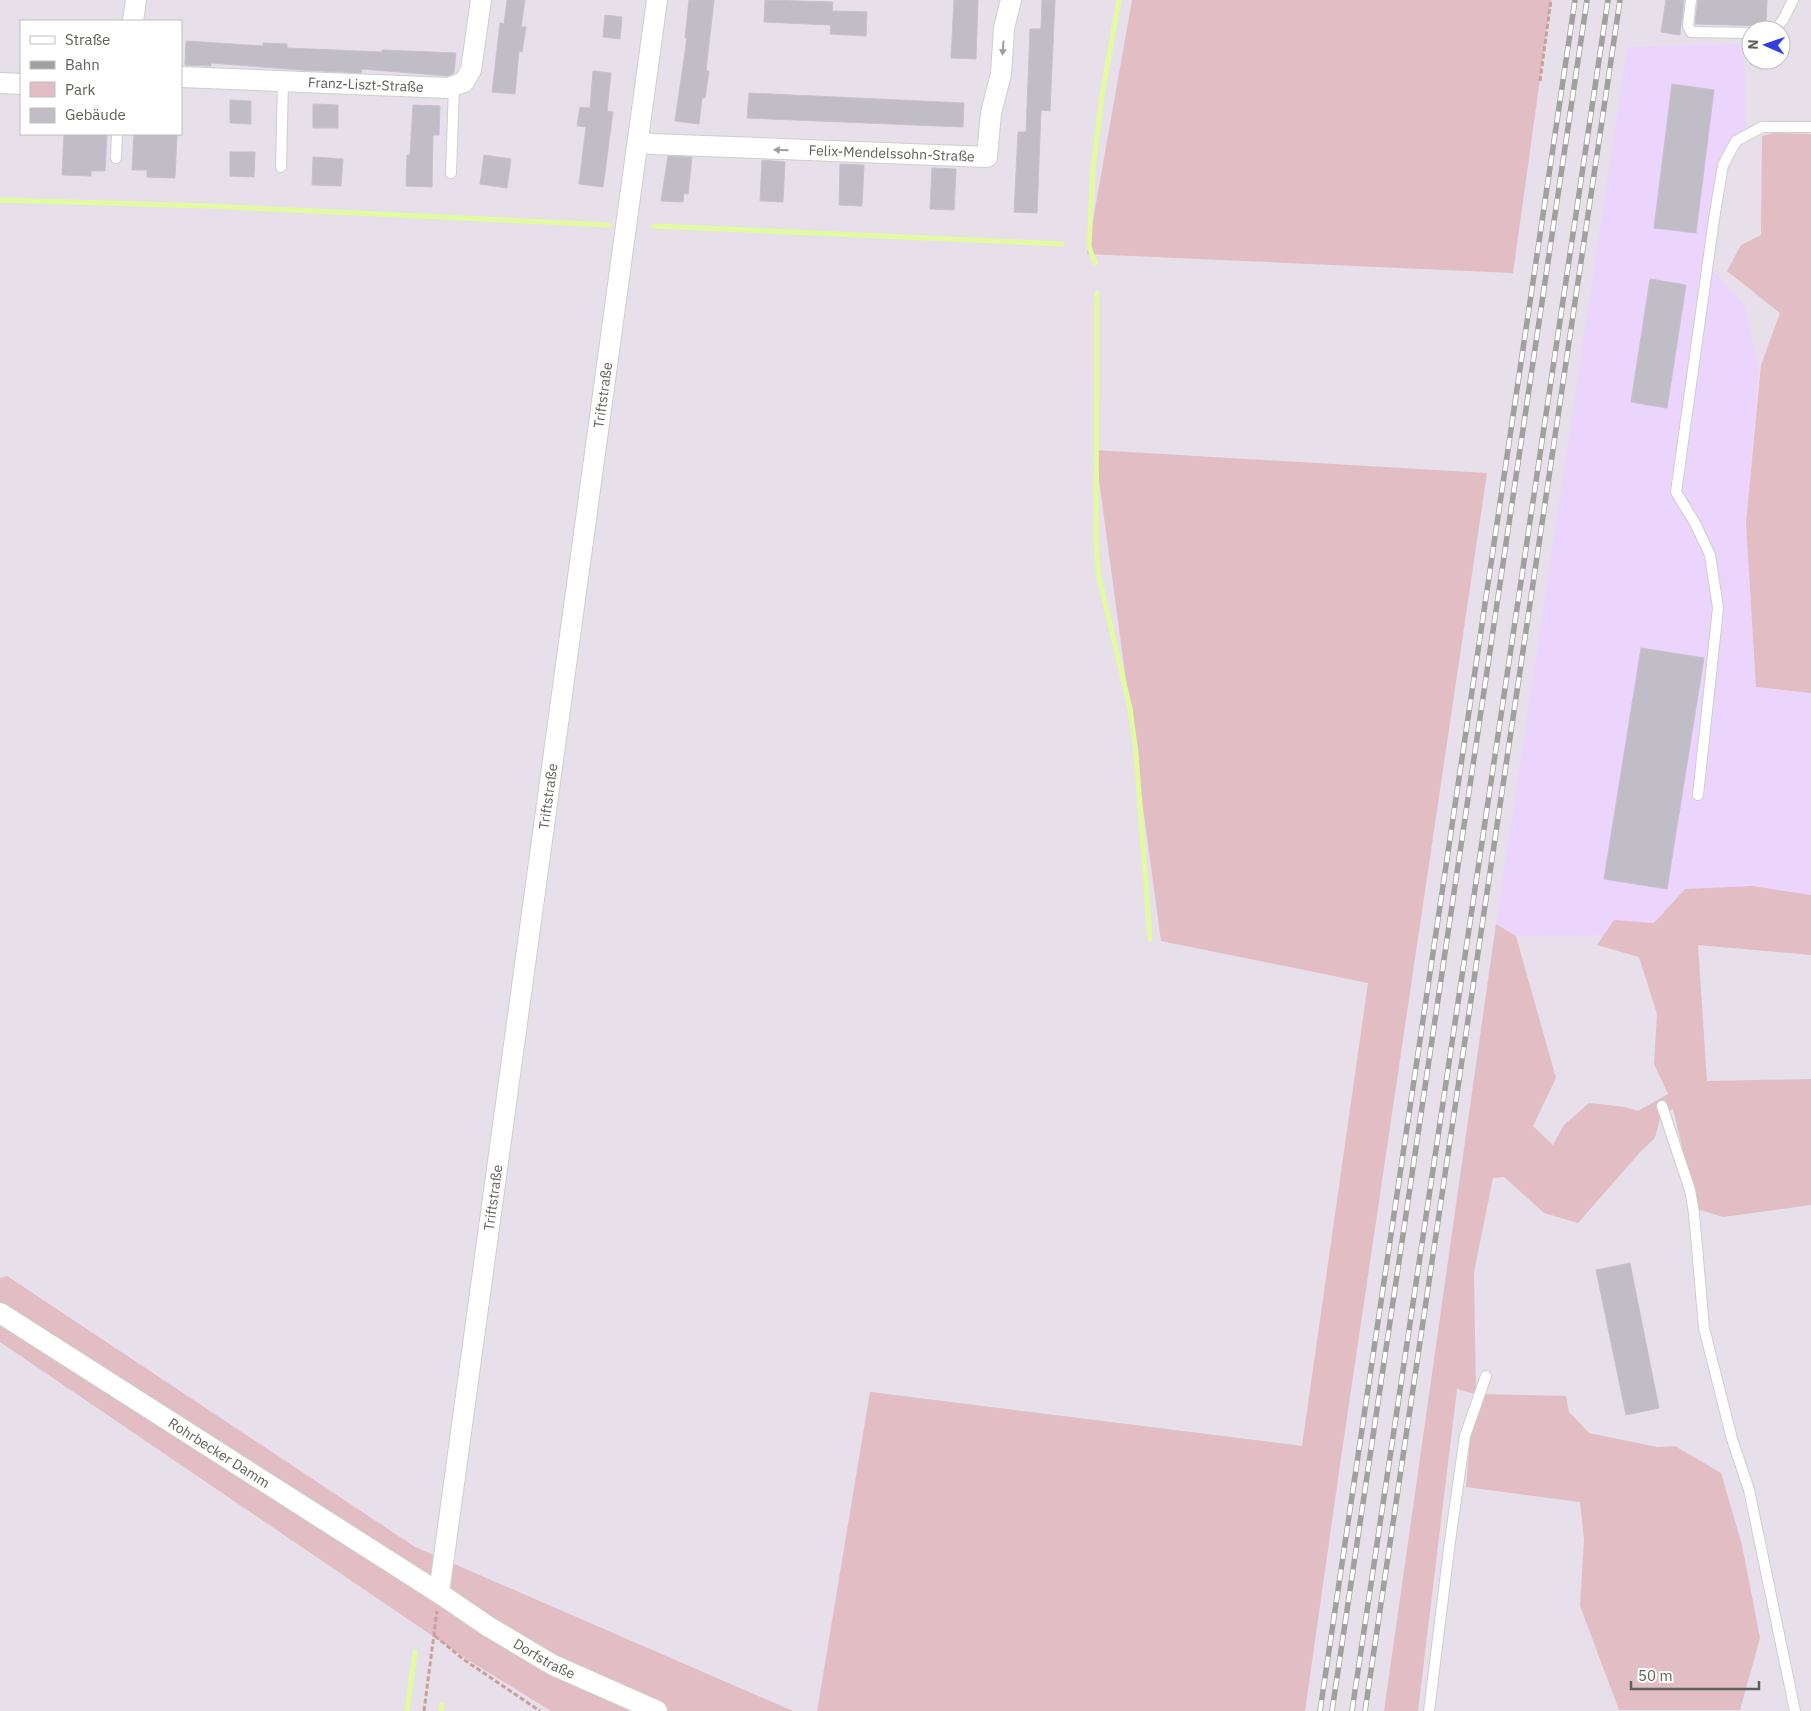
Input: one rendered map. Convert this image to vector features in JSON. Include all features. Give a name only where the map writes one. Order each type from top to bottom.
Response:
[{"type":"street","points":[[133,20],[136,0]]},
{"type":"street","points":[[454,86],[464,82],[471,70],[481,0]]},
{"type":"street","name":"Triftstraße","points":[[439,1593],[657,0]]},
{"type":"street","name":"Felix-Mendelssohn-Straße","points":[[638,142],[756,149],[987,157],[991,114],[1001,74],[1004,28],[1011,0]]},
{"type":"street","name":"Franz-Liszt-Straße","points":[[182,77],[448,88],[454,86]]},
{"type":"street","points":[[0,83],[20,84]]},
{"type":"street","name":"Rohrbecker Damm","points":[[0,1312],[439,1593]]},
{"type":"street","name":"Dorfstraße","points":[[439,1593],[488,1628],[553,1665],[657,1711]]},
{"type":"lane","points":[[1691,0],[1688,26],[1691,32],[1741,33]]},
{"type":"lane","points":[[1783,20],[1792,0]]},
{"type":"lane","points":[[281,167],[283,81]]},
{"type":"lane","points":[[451,173],[454,86]]},
{"type":"lane","points":[[1698,795],[1718,608],[1710,555],[1695,523],[1676,492],[1723,165],[1736,141],[1762,127],[1811,128]]},
{"type":"lane","points":[[116,158],[117,135]]},
{"type":"lane","points":[[1662,1106],[1690,1190],[1694,1214],[1704,1328],[1732,1439],[1749,1490],[1795,1711]]},
{"type":"lane","points":[[1429,1711],[1465,1436],[1486,1376]]},
{"type":"path","points":[[1540,81],[1551,0]]},
{"type":"path","points":[[424,1711],[439,1593]]},
{"type":"path","points":[[435,1636],[462,1659],[540,1711]]},
{"type":"shaded area","points":[[1741,44],[1741,70],[1745,70],[1746,140],[1727,163],[1711,267],[1744,304],[1759,367],[1746,523],[1756,687],[1811,693],[1811,908],[1655,935],[1516,936],[1496,924],[1627,47]]},
{"type":"green space","points":[[1132,0],[1551,0],[1513,273],[1087,254]]},
{"type":"green space","points":[[1773,133],[1811,134],[1811,693],[1756,687],[1746,523],[1761,365],[1780,313],[1727,271],[1741,245],[1761,235],[1762,136]]},
{"type":"green space","points":[[1095,450],[1487,473],[1305,1711],[817,1711],[870,1392],[1302,1446],[1368,983],[1161,941]]},
{"type":"green space","points":[[1752,886],[1811,895],[1811,955],[1698,945],[1707,1081],[1811,1079],[1811,1205],[1723,1217],[1697,1209],[1673,1109],[1661,1114],[1655,1138],[1642,1150],[1578,1223],[1544,1213],[1504,1177],[1493,1178],[1474,1272],[1476,1394],[1566,1396],[1569,1412],[1589,1433],[1657,1447],[1675,1446],[1721,1473],[1742,1545],[1760,1638],[1740,1710],[1619,1710],[1580,1606],[1584,1540],[1580,1502],[1466,1487],[1475,1394],[1457,1389],[1418,1711],[1384,1711],[1496,924],[1516,936],[1556,1078],[1533,1126],[1553,1145],[1564,1125],[1589,1103],[1625,1107],[1638,1111],[1668,1094],[1654,1064],[1657,1014],[1639,957],[1597,945],[1614,920],[1654,923],[1685,889]]},
{"type":"green space","points":[[7,1276],[415,1547],[793,1711],[551,1711],[468,1660],[0,1342],[0,1278]]},
{"type":"building","points":[[507,0],[525,0],[521,27],[526,27],[522,52],[519,51],[515,94],[492,92],[500,23],[504,24]]},
{"type":"building","points":[[689,0],[714,0],[706,70],[709,71],[705,98],[702,98],[699,124],[675,121],[687,38],[685,38]]},
{"type":"building","points":[[765,0],[833,2],[832,11],[867,12],[866,36],[830,34],[831,25],[764,22]]},
{"type":"building","points":[[954,0],[978,0],[976,59],[951,58]]},
{"type":"building","points":[[1042,0],[1055,0],[1050,111],[1041,110],[1037,213],[1014,212],[1018,132],[1026,132],[1030,29],[1041,29]]},
{"type":"building","points":[[1666,0],[1684,0],[1680,35],[1661,32]]},
{"type":"building","points":[[1698,0],[1767,0],[1766,20],[1741,20],[1741,25],[1695,24]]},
{"type":"building","points":[[605,15],[622,17],[620,39],[603,37]]},
{"type":"building","points":[[186,41],[263,46],[263,43],[287,44],[287,48],[456,53],[454,73],[448,76],[362,69],[361,73],[211,63],[211,66],[185,65]]},
{"type":"building","points":[[593,71],[611,73],[607,111],[613,112],[603,187],[579,184],[586,127],[577,126],[580,107],[590,108]]},
{"type":"building","points":[[1672,84],[1714,90],[1696,233],[1654,228]]},
{"type":"building","points":[[749,93],[964,103],[963,127],[747,118]]},
{"type":"building","points":[[230,100],[251,101],[251,124],[230,123]]},
{"type":"building","points":[[313,104],[338,105],[338,128],[313,128]]},
{"type":"building","points":[[413,105],[440,106],[439,135],[433,135],[432,187],[406,186],[407,155],[410,155]]},
{"type":"building","points":[[64,135],[107,135],[105,171],[91,171],[91,176],[62,175]]},
{"type":"building","points":[[134,135],[177,135],[175,178],[147,177],[147,170],[132,170]]},
{"type":"building","points":[[230,152],[255,152],[254,177],[230,176]]},
{"type":"building","points":[[484,155],[511,159],[507,188],[480,184]]},
{"type":"building","points":[[668,156],[692,157],[688,194],[684,193],[683,202],[661,201]]},
{"type":"building","points":[[313,157],[343,159],[341,186],[312,185]]},
{"type":"building","points":[[762,160],[785,162],[783,202],[760,201]]},
{"type":"building","points":[[840,164],[864,165],[862,206],[839,205]]},
{"type":"building","points":[[932,168],[956,169],[954,210],[930,209]]},
{"type":"building","points":[[1650,279],[1686,285],[1667,408],[1631,402]]},
{"type":"building","points":[[1641,648],[1704,658],[1667,889],[1604,879]]},
{"type":"building","points":[[1630,1263],[1659,1408],[1626,1415],[1596,1270]]},
{"type":"waterway","points":[[1095,263],[1089,246],[1093,168],[1102,95],[1119,0]]},
{"type":"waterway","points":[[0,200],[209,206],[609,225]]},
{"type":"waterway","points":[[654,226],[1062,244]]},
{"type":"waterway","points":[[1097,293],[1096,541],[1098,573],[1130,708],[1136,753],[1150,939]]},
{"type":"waterway","points":[[407,1711],[415,1652]]},
{"type":"waterway","points":[[441,1711],[442,1705]]},
{"type":"railway","points":[[1320,1711],[1575,0]]},
{"type":"railway","points":[[1332,1711],[1587,0]]},
{"type":"railway","points":[[1352,1711],[1608,0]]},
{"type":"railway","points":[[1365,1711],[1620,0]]}]
